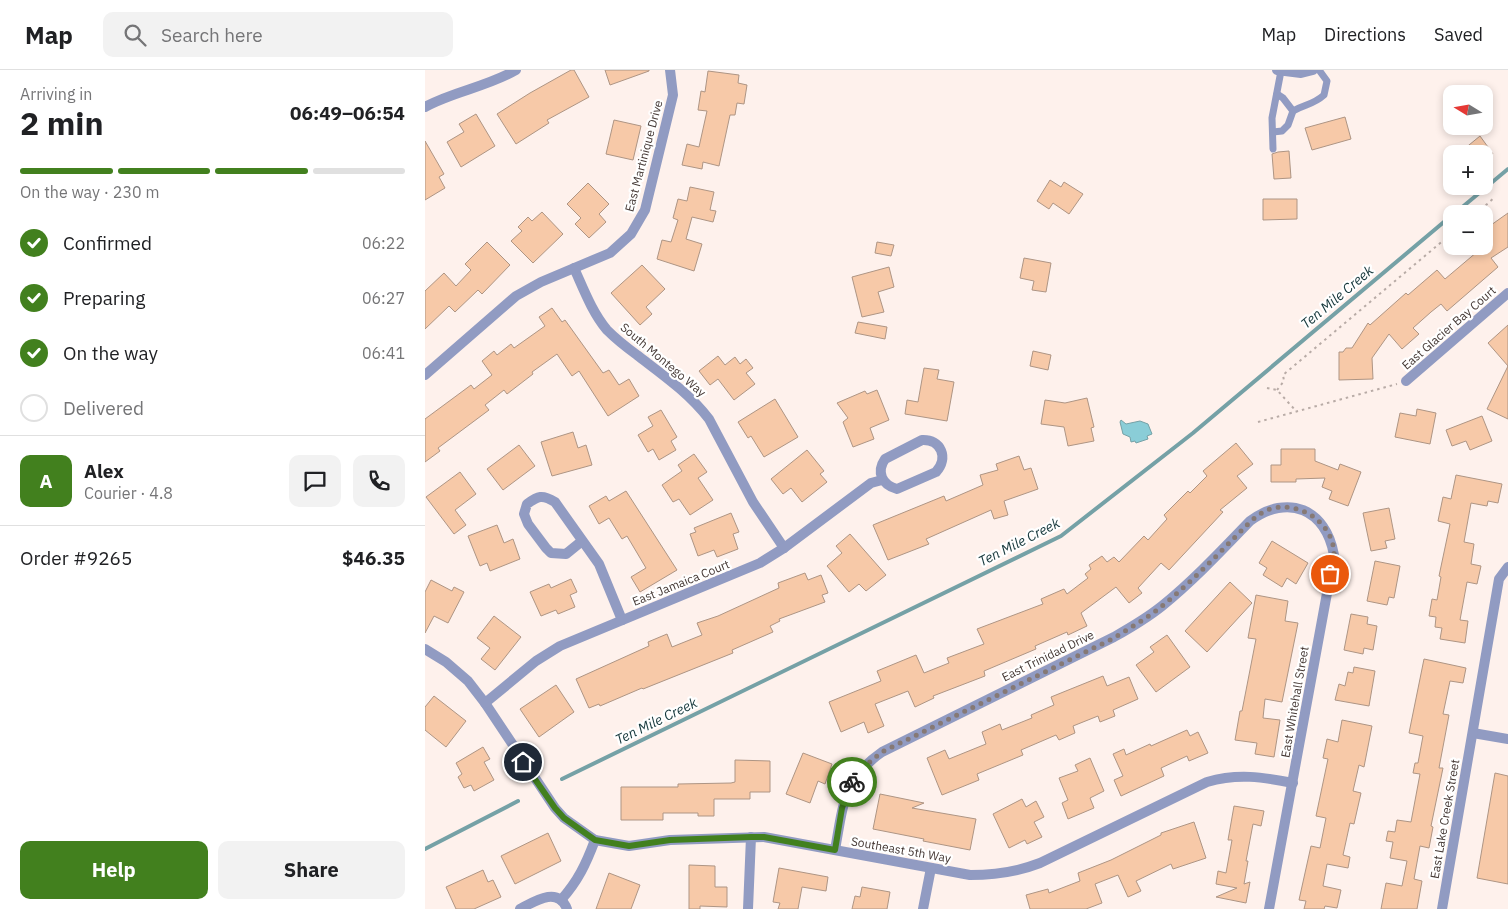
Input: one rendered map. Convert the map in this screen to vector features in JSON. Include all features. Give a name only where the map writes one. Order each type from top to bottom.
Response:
[{"type":"street","points":[[425,107],[450,95],[515,70]]},
{"type":"street","name":"East Martinique Drive","points":[[425,376],[516,296],[541,282],[610,253],[631,234],[645,210],[673,95],[670,70]]},
{"type":"street","points":[[1279,70],[1301,73],[1313,70]]},
{"type":"street","name":"South Montego Way","points":[[574,268],[591,307],[608,330],[617,340],[685,393],[705,414],[753,502],[784,548]]},
{"type":"street","name":"East Glacier Bay Court","points":[[1406,381],[1508,293]]},
{"type":"street","points":[[928,440],[933,441],[941,450],[943,462],[936,472],[897,489],[891,488],[883,480],[881,469],[885,458],[917,442],[928,440]]},
{"type":"street","name":"East Jamaica Court","points":[[485,703],[536,661],[554,649],[572,640],[747,570],[784,548],[871,483],[883,480]]},
{"type":"street","points":[[582,541],[566,554],[551,553],[545,548],[528,524],[524,514],[527,504],[536,497],[547,497],[555,502],[592,552],[605,576],[622,620]]},
{"type":"street","name":"East Trinidad Drive","points":[[835,850],[846,794],[852,782],[871,760],[882,752],[1114,638],[1138,623],[1161,607],[1261,513],[1275,508],[1289,507],[1303,510]]},
{"type":"street","name":"East Whitehall Street","points":[[1269,909],[1334,555],[1331,541],[1325,528],[1303,510]]},
{"type":"street","name":"East Lake Creek Street","points":[[1442,909],[1499,579],[1508,567]]},
{"type":"street","name":"Southeast 5th Way","points":[[425,649],[468,681],[485,703],[555,808],[564,818],[595,840],[629,846],[670,840],[764,837],[970,875],[985,875],[1013,872],[1040,862],[1207,782],[1235,776],[1248,776],[1293,783]]},
{"type":"street","points":[[1473,733],[1508,739]]},
{"type":"street","points":[[748,909],[751,837]]},
{"type":"street","points":[[520,909],[546,896],[557,897],[564,904],[587,862],[595,840]]},
{"type":"street","points":[[923,909],[931,868]]},
{"type":"lane","points":[[1273,149],[1272,118],[1279,70]]},
{"type":"lane","points":[[1273,132],[1282,131],[1288,125],[1293,111],[1300,106],[1315,103],[1324,95],[1327,81],[1319,70]]},
{"type":"lane","points":[[1277,94],[1283,98],[1293,111]]},
{"type":"path","points":[[1486,205],[1495,197]]},
{"type":"path","points":[[1277,390],[1284,381],[1283,375],[1443,241]]},
{"type":"path","points":[[1258,422],[1406,381]]},
{"type":"path","points":[[1267,388],[1277,390],[1296,411]]},
{"type":"water","points":[[1121,420],[1126,424],[1140,421],[1148,424],[1152,434],[1147,436],[1148,439],[1136,443],[1135,441],[1131,442],[1130,437],[1123,434]]},
{"type":"building","points":[[574,70],[589,97],[547,120],[549,123],[516,144],[497,114]]},
{"type":"building","points":[[605,70],[649,70],[649,71],[610,85]]},
{"type":"building","points":[[708,71],[739,75],[738,83],[747,85],[744,104],[737,103],[735,115],[730,115],[719,166],[703,162],[702,169],[682,165],[687,144],[699,147],[707,111],[698,110],[701,91],[705,92]]},
{"type":"building","points":[[476,114],[495,146],[461,167],[447,142],[464,132],[459,124]]},
{"type":"building","points":[[1345,117],[1351,139],[1312,150],[1305,128]]},
{"type":"building","points":[[614,120],[641,126],[633,160],[606,154]]},
{"type":"building","points":[[1480,136],[1486,145],[1469,145]]},
{"type":"building","points":[[425,141],[444,174],[439,177],[445,188],[425,200]]},
{"type":"building","points":[[1289,151],[1291,178],[1274,179],[1272,154]]},
{"type":"building","points":[[1050,180],[1061,187],[1064,182],[1083,194],[1069,214],[1053,203],[1049,209],[1037,201]]},
{"type":"building","points":[[588,183],[609,204],[599,214],[606,222],[589,238],[575,224],[581,218],[567,204]]},
{"type":"building","points":[[690,187],[714,192],[710,210],[716,211],[713,222],[692,217],[686,239],[702,244],[694,271],[657,259],[662,240],[671,242],[678,220],[673,218],[678,199],[687,201]]},
{"type":"building","points":[[1263,199],[1297,199],[1297,219],[1263,220]]},
{"type":"building","points":[[542,212],[563,234],[533,263],[511,241],[522,231],[518,227],[528,217],[532,221]]},
{"type":"building","points":[[1508,213],[1508,247],[1491,258],[1498,267],[1447,311],[1441,304],[1431,312],[1413,328],[1419,334],[1402,349],[1389,334],[1372,358],[1373,379],[1339,380],[1339,352],[1343,352],[1346,348],[1352,348],[1368,323],[1370,325],[1406,293],[1408,295],[1437,270],[1445,279],[1473,255],[1493,255],[1493,224]]},
{"type":"building","points":[[487,242],[510,265],[482,294],[478,290],[455,312],[449,306],[425,329],[425,291],[444,273],[456,286],[471,270],[465,264]]},
{"type":"building","points":[[877,242],[894,245],[891,256],[875,253]]},
{"type":"building","points":[[1024,258],[1051,263],[1046,292],[1032,290],[1034,281],[1020,278]]},
{"type":"building","points":[[642,265],[665,289],[646,307],[652,314],[640,325],[611,293]]},
{"type":"building","points":[[889,267],[894,287],[878,292],[884,312],[862,317],[852,277]]},
{"type":"building","points":[[552,308],[562,322],[565,320],[603,373],[609,370],[619,385],[629,379],[639,396],[608,416],[579,371],[572,376],[557,354],[532,372],[533,374],[507,394],[504,390],[485,405],[489,410],[438,448],[440,451],[425,462],[425,419],[471,385],[474,389],[492,375],[482,361],[494,351],[497,355],[511,344],[514,348],[545,326],[539,317]]},
{"type":"building","points":[[858,322],[887,327],[885,339],[855,333]]},
{"type":"building","points":[[1508,325],[1508,366],[1488,343]]},
{"type":"building","points":[[1033,351],[1051,355],[1048,370],[1030,366]]},
{"type":"building","points":[[718,356],[725,365],[735,357],[740,364],[746,359],[753,368],[746,373],[755,384],[734,400],[718,379],[710,385],[699,371]]},
{"type":"building","points":[[1508,366],[1508,419],[1487,409]]},
{"type":"building","points":[[924,368],[939,370],[937,379],[954,382],[947,421],[905,414],[907,400],[918,402]]},
{"type":"building","points":[[877,390],[889,420],[870,428],[874,439],[853,447],[843,422],[848,418],[837,403],[865,391],[867,394]]},
{"type":"building","points":[[1087,398],[1094,427],[1091,428],[1094,441],[1068,446],[1064,427],[1041,424],[1045,400],[1065,403]]},
{"type":"building","points":[[775,399],[798,437],[764,457],[751,436],[748,438],[738,422]]},
{"type":"building","points":[[1417,409],[1436,413],[1430,444],[1395,437],[1400,413],[1416,416]]},
{"type":"building","points":[[661,410],[677,437],[671,441],[676,450],[659,460],[653,449],[648,452],[638,435],[653,426],[648,417]]},
{"type":"building","points":[[1482,416],[1492,441],[1470,450],[1466,441],[1452,446],[1446,430]]},
{"type":"building","points":[[573,432],[578,448],[586,445],[592,465],[552,476],[541,442]]},
{"type":"building","points":[[1236,443],[1253,464],[1237,476],[1247,488],[1220,510],[1223,512],[1169,570],[1161,563],[1138,588],[1142,593],[1129,603],[1116,587],[1081,613],[1087,626],[1068,635],[1067,632],[1035,646],[1036,649],[984,671],[985,676],[933,696],[934,698],[915,707],[908,691],[875,704],[884,726],[868,733],[864,722],[841,732],[829,702],[881,681],[877,671],[916,655],[924,673],[949,663],[947,658],[984,644],[977,629],[1043,604],[1041,599],[1064,589],[1067,594],[1088,578],[1085,574],[1091,569],[1089,565],[1102,556],[1107,562],[1114,557],[1119,562],[1144,536],[1148,540],[1167,519],[1164,515],[1188,491],[1190,493],[1207,476],[1203,471]]},
{"type":"building","points":[[519,445],[535,466],[503,490],[487,469]]},
{"type":"building","points":[[1281,449],[1315,449],[1315,461],[1338,470],[1340,464],[1361,472],[1348,506],[1329,499],[1332,491],[1322,487],[1325,478],[1296,479],[1296,482],[1271,482],[1271,465],[1281,465]]},
{"type":"building","points":[[807,450],[824,471],[820,474],[827,482],[802,502],[791,488],[783,494],[771,479]]},
{"type":"building","points":[[694,454],[707,472],[698,478],[713,500],[690,515],[679,499],[673,502],[662,485],[682,471],[678,465]]},
{"type":"building","points":[[1019,456],[1024,470],[1031,468],[1038,489],[1004,501],[1008,515],[994,519],[991,510],[926,539],[929,544],[888,560],[873,525],[944,496],[946,501],[983,485],[980,475],[998,470],[996,464]]},
{"type":"building","points":[[460,472],[476,494],[455,510],[466,525],[454,534],[426,497]]},
{"type":"building","points":[[1456,475],[1502,484],[1498,503],[1488,501],[1487,506],[1471,503],[1464,542],[1474,544],[1471,564],[1481,566],[1477,584],[1467,582],[1460,620],[1468,621],[1465,643],[1440,639],[1442,628],[1435,627],[1436,617],[1429,616],[1432,599],[1437,600],[1441,577],[1439,576],[1450,524],[1438,521],[1443,497],[1451,499]]},
{"type":"building","points":[[626,491],[677,570],[640,592],[631,577],[646,568],[627,536],[622,539],[609,518],[599,524],[589,506],[606,496],[609,501]]},
{"type":"building","points":[[1389,508],[1395,539],[1385,541],[1387,548],[1371,551],[1363,513]]},
{"type":"building","points":[[731,513],[739,532],[733,534],[738,549],[717,557],[714,550],[698,556],[690,534],[696,532],[694,528]]},
{"type":"building","points":[[497,525],[504,543],[513,539],[520,559],[490,571],[487,563],[480,566],[468,536]]},
{"type":"building","points":[[850,534],[886,575],[866,591],[859,584],[849,592],[827,566],[842,553],[836,546]]},
{"type":"building","points":[[1272,541],[1308,563],[1296,584],[1287,578],[1282,587],[1263,575],[1267,568],[1259,563]]},
{"type":"building","points":[[1375,561],[1400,566],[1394,598],[1389,597],[1387,605],[1367,601]]},
{"type":"building","points":[[805,573],[808,580],[821,575],[828,593],[822,595],[825,602],[779,619],[780,621],[770,626],[773,632],[732,650],[733,653],[600,706],[599,704],[589,708],[576,679],[649,646],[648,642],[667,634],[672,647],[702,635],[697,623],[718,616],[779,588],[778,583]]},
{"type":"building","points":[[571,579],[577,592],[570,595],[575,607],[558,614],[556,610],[541,616],[530,592],[549,584],[551,588]]},
{"type":"building","points":[[431,580],[452,591],[454,587],[464,592],[448,623],[434,616],[425,633],[425,592]]},
{"type":"building","points":[[1230,582],[1252,603],[1207,652],[1185,631]]},
{"type":"building","points":[[1256,595],[1288,601],[1285,621],[1298,623],[1282,702],[1265,699],[1263,718],[1280,720],[1274,757],[1255,754],[1257,743],[1235,740],[1256,639],[1248,638]]},
{"type":"building","points":[[1351,614],[1368,617],[1367,624],[1377,626],[1373,650],[1364,648],[1363,654],[1344,650]]},
{"type":"building","points":[[494,616],[521,637],[495,670],[481,659],[490,648],[477,638]]},
{"type":"building","points":[[1167,635],[1190,667],[1156,692],[1136,665],[1154,652],[1150,647]]},
{"type":"building","points":[[1424,659],[1466,668],[1463,683],[1450,681],[1443,714],[1449,715],[1439,768],[1443,768],[1431,826],[1433,827],[1429,848],[1420,846],[1414,879],[1422,881],[1417,909],[1381,909],[1386,883],[1402,886],[1407,861],[1390,858],[1393,842],[1386,841],[1388,831],[1395,832],[1397,820],[1411,822],[1420,774],[1413,773],[1415,763],[1418,763],[1423,736],[1409,733]]},
{"type":"building","points":[[1354,667],[1375,671],[1369,706],[1335,700],[1339,684],[1345,686],[1348,672],[1353,673]]},
{"type":"building","points":[[1103,676],[1107,686],[1129,677],[1138,699],[1113,710],[1115,716],[1100,722],[1098,716],[1073,726],[1075,733],[1059,740],[1056,735],[1021,750],[1023,755],[977,774],[979,780],[942,795],[927,758],[945,750],[949,759],[986,744],[982,732],[1000,724],[1002,730],[1032,718],[1031,715],[1054,705],[1051,697]]},
{"type":"building","points":[[556,685],[574,712],[539,737],[520,709]]},
{"type":"building","points":[[434,696],[466,721],[446,747],[425,730],[425,707]]},
{"type":"building","points":[[1342,720],[1372,726],[1364,767],[1359,765],[1353,791],[1361,793],[1354,824],[1350,823],[1343,855],[1350,857],[1348,868],[1327,864],[1323,886],[1341,890],[1337,908],[1325,906],[1324,909],[1304,909],[1306,901],[1299,900],[1311,846],[1320,848],[1326,818],[1316,816],[1328,759],[1323,758],[1327,739],[1338,742]]},
{"type":"building","points":[[1187,730],[1190,736],[1198,732],[1208,753],[1189,761],[1187,756],[1161,768],[1164,776],[1121,796],[1114,780],[1123,776],[1113,754],[1124,749],[1126,755]]},
{"type":"building","points":[[483,747],[490,759],[484,762],[494,780],[474,791],[471,785],[464,788],[458,777],[462,774],[456,763]]},
{"type":"building","points":[[803,753],[832,764],[825,784],[818,781],[810,803],[786,794]]},
{"type":"building","points":[[1090,758],[1104,791],[1090,798],[1094,808],[1068,819],[1062,803],[1068,800],[1059,778],[1078,771],[1075,765]]},
{"type":"building","points":[[735,760],[770,761],[770,792],[750,792],[750,799],[714,799],[714,816],[698,816],[698,813],[663,813],[663,820],[621,820],[621,787],[678,787],[678,784],[731,783],[735,782]]},
{"type":"building","points":[[1495,773],[1508,776],[1508,884],[1477,878]]},
{"type":"building","points":[[880,794],[924,803],[912,808],[976,819],[970,850],[873,829]]},
{"type":"building","points":[[1022,799],[1026,807],[1036,801],[1044,817],[1034,822],[1042,837],[1027,844],[1025,840],[1009,848],[993,814]]},
{"type":"building","points":[[1234,806],[1264,811],[1261,826],[1253,824],[1246,861],[1248,861],[1244,884],[1250,882],[1246,903],[1216,897],[1237,888],[1216,884],[1218,871],[1226,873],[1232,840],[1228,840]]},
{"type":"building","points":[[1194,822],[1206,858],[1173,869],[1171,864],[1136,881],[1141,891],[1128,897],[1118,875],[1095,884],[1102,903],[1086,909],[1030,909],[1026,895],[1048,889],[1049,893],[1080,881],[1078,873],[1111,860],[1161,835],[1161,833]]},
{"type":"building","points":[[548,833],[561,861],[515,884],[501,856]]},
{"type":"building","points":[[689,865],[715,866],[715,887],[727,887],[727,907],[700,906],[700,909],[689,909]]},
{"type":"building","points":[[779,868],[828,877],[826,891],[802,887],[798,909],[778,909],[780,903],[773,902]]},
{"type":"building","points":[[483,870],[488,882],[493,880],[501,897],[474,909],[456,909],[446,887]]},
{"type":"building","points":[[609,873],[640,885],[631,909],[596,909]]},
{"type":"building","points":[[862,887],[890,892],[887,909],[852,909],[855,896],[860,897]]},
{"type":"waterway","name":"Ten Mile Creek","points":[[1465,205],[1508,169]]},
{"type":"waterway","name":"Ten Mile Creek","points":[[562,779],[1061,536],[1193,433],[1443,223]]},
{"type":"waterway","name":"Ten Mile Creek","points":[[425,849],[518,801]]},
{"type":"way so far","points":[[852,782],[860,770],[882,752],[1114,638],[1138,623],[1161,607],[1261,513],[1275,508],[1289,507],[1303,510],[1315,518],[1325,528],[1331,541],[1334,555],[1330,574]]},
{"type":"route","points":[[523,762],[546,797],[564,818],[595,840],[629,846],[670,840],[764,837],[835,850],[842,808],[852,782]]}]
